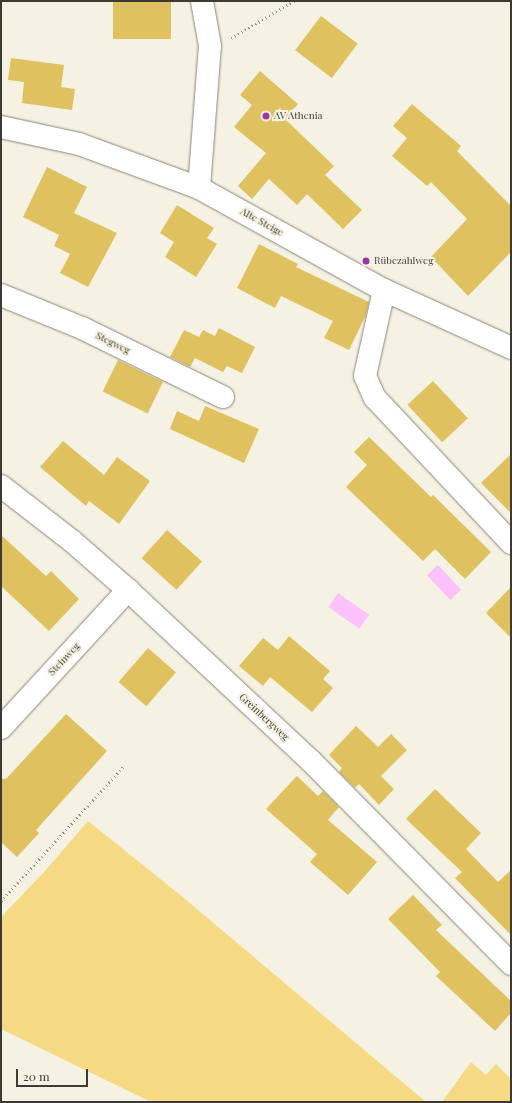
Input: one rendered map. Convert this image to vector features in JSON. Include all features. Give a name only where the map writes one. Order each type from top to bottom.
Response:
[{"type":"street","points":[[199,188],[210,46],[202,1]]},
{"type":"street","name":"Alte Steige","points":[[1,127],[78,144],[199,188],[384,290],[511,348]]},
{"type":"street","points":[[384,290],[365,376],[375,398],[511,543]]},
{"type":"street","name":"Stegweg","points":[[1,295],[82,328],[222,397]]},
{"type":"street","name":"Greinbergweg","points":[[1,486],[72,541],[128,590],[311,761],[511,964]]},
{"type":"street","name":"Steinweg","points":[[1,728],[128,590]]},
{"type":"path","points":[[229,39],[294,1]]},
{"type":"path","points":[[1,901],[124,766]]},
{"type":"shaded area","points":[[438,565],[461,590],[450,600],[427,575]]},
{"type":"shaded area","points":[[338,593],[369,615],[359,629],[328,607]]},
{"type":"shaded area","points":[[88,821],[179,894],[426,1102],[151,1102],[1,1029],[1,917],[44,872]]},
{"type":"shaded area","points":[[471,1062],[486,1075],[496,1064],[511,1079],[511,1102],[442,1102]]},
{"type":"building","points":[[113,1],[171,1],[171,39],[113,39]]},
{"type":"building","points":[[321,16],[358,44],[332,78],[295,50]]},
{"type":"building","points":[[11,58],[64,65],[61,87],[75,89],[72,110],[22,103],[24,82],[8,80]]},
{"type":"building","points":[[260,71],[298,104],[285,119],[334,166],[325,175],[362,210],[343,229],[307,194],[297,205],[269,179],[252,199],[238,186],[266,153],[234,127],[252,105],[240,95]]},
{"type":"building","points":[[412,104],[461,146],[457,151],[511,206],[511,252],[468,296],[431,257],[467,219],[431,182],[427,186],[392,156],[407,138],[393,126]]},
{"type":"building","points":[[47,167],[87,187],[74,213],[117,233],[88,287],[60,273],[70,254],[54,246],[59,235],[23,217]]},
{"type":"building","points":[[177,205],[214,228],[207,238],[217,244],[196,277],[165,257],[174,242],[160,233]]},
{"type":"building","points":[[259,244],[298,264],[296,267],[369,302],[366,315],[349,350],[324,338],[333,321],[281,296],[275,308],[237,288]]},
{"type":"building","points":[[219,328],[255,347],[242,373],[227,366],[223,372],[195,358],[190,367],[170,357],[184,330],[199,337],[203,330],[215,336]]},
{"type":"building","points":[[118,360],[163,382],[148,413],[103,391]]},
{"type":"building","points":[[433,381],[468,418],[442,442],[407,405]]},
{"type":"building","points":[[205,406],[259,429],[244,463],[170,429],[177,411],[199,421]]},
{"type":"building","points":[[369,437],[431,497],[433,495],[491,552],[465,579],[435,549],[423,561],[346,487],[367,465],[354,452]]},
{"type":"building","points":[[63,441],[104,475],[117,457],[150,481],[119,524],[89,501],[86,506],[40,467]]},
{"type":"building","points":[[511,454],[511,513],[481,483]]},
{"type":"building","points":[[167,530],[202,561],[177,590],[142,558]]},
{"type":"building","points":[[1,535],[46,576],[51,571],[79,599],[49,631],[1,586]]},
{"type":"building","points":[[511,587],[511,638],[486,613]]},
{"type":"building","points":[[289,636],[330,671],[323,679],[333,688],[312,712],[270,677],[263,686],[239,666],[263,638],[278,650]]},
{"type":"building","points":[[148,648],[176,672],[146,706],[118,682]]},
{"type":"building","points":[[66,714],[107,751],[36,830],[39,833],[17,857],[1,842],[1,779],[6,779]]},
{"type":"building","points":[[356,726],[378,747],[391,734],[407,750],[381,776],[394,789],[379,805],[359,784],[355,788],[339,772],[342,768],[329,755]]},
{"type":"building","points":[[297,776],[318,796],[323,791],[339,807],[328,820],[377,862],[348,895],[310,862],[317,854],[266,809]]},
{"type":"building","points":[[435,789],[481,833],[466,849],[498,882],[511,870],[511,935],[455,878],[462,872],[406,819]]},
{"type":"building","points":[[413,895],[442,925],[436,930],[511,1001],[511,1013],[495,1031],[436,976],[440,972],[388,919]]},
{"type":"place","name":"AV Athenia","points":[[266,116]]},
{"type":"place","name":"Rübezahlweg","points":[[366,261]]}]
